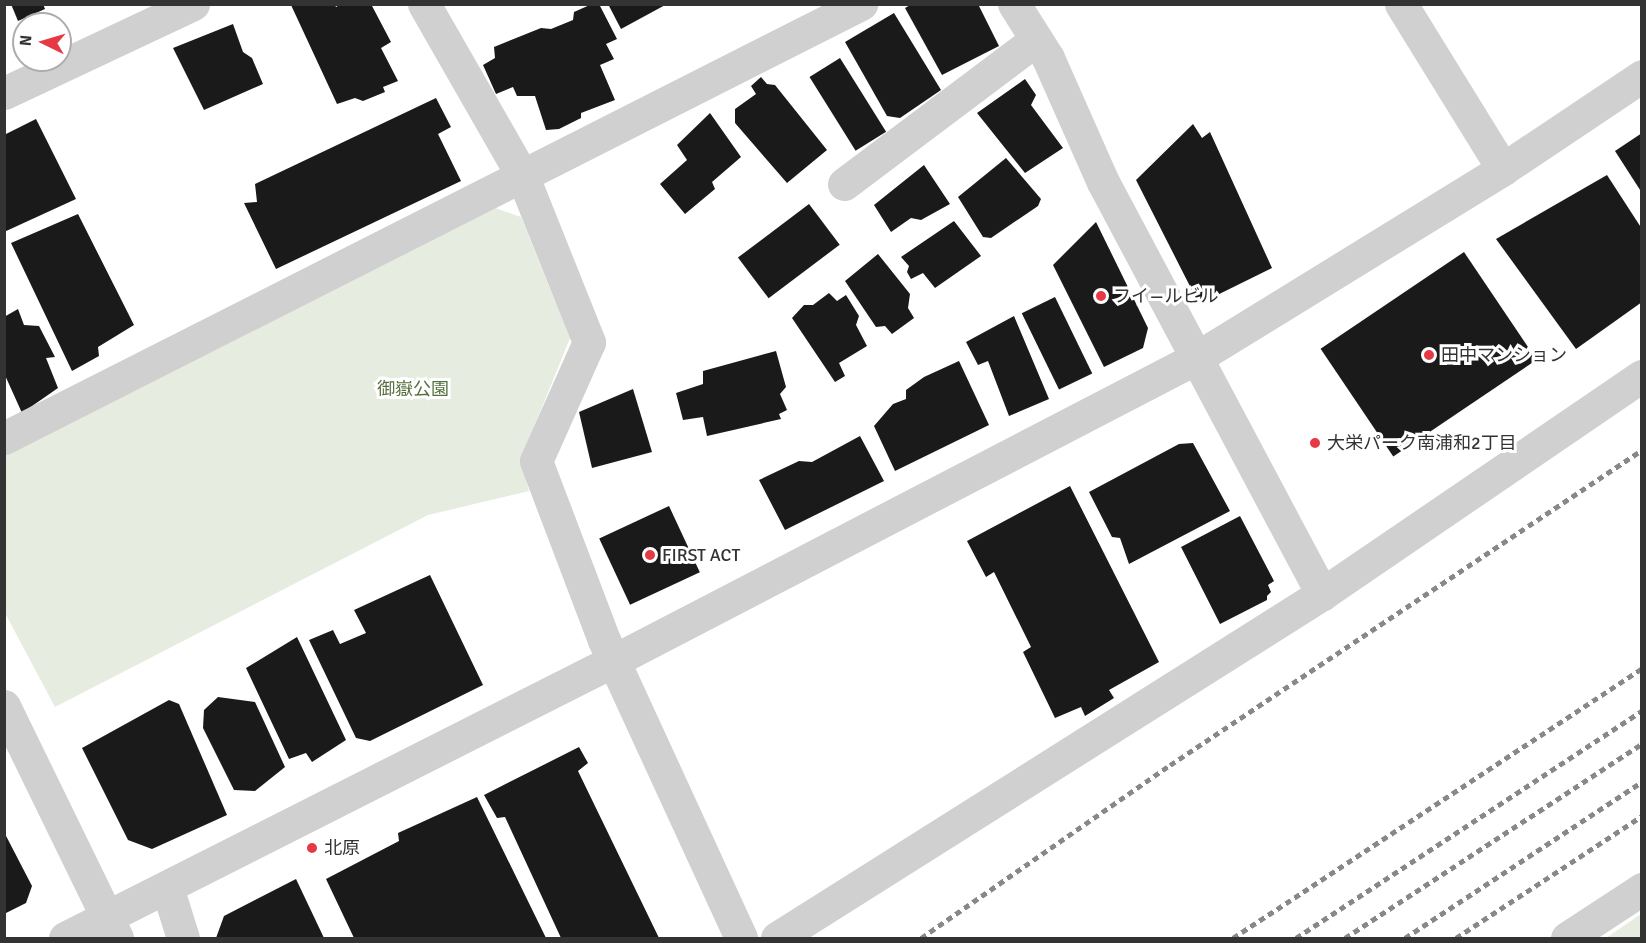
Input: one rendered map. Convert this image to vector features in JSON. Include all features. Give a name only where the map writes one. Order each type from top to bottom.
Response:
[{"type":"street","points":[[4,93],[193,4]]},
{"type":"street","points":[[424,4],[523,177],[589,342],[536,461],[613,661],[741,939]]},
{"type":"street","points":[[4,438],[861,4]]},
{"type":"street","points":[[1014,4],[1048,58],[1103,183],[1322,594]]},
{"type":"street","points":[[1401,4],[1503,168]]},
{"type":"street","points":[[844,184],[1036,40]]},
{"type":"street","points":[[67,938],[111,927],[167,887],[613,661],[1196,358],[1503,168],[1641,76]]},
{"type":"street","points":[[777,939],[1322,594],[1641,376]]},
{"type":"street","points":[[4,706],[111,927]]},
{"type":"street","points":[[167,887],[183,939]]},
{"type":"street","points":[[1567,939],[1641,889]]},
{"type":"green space","name":"御嶽公園","points":[[495,208],[521,217],[570,338],[521,459],[529,491],[428,515],[55,707],[5,613],[5,452]]},
{"type":"green space","points":[[1641,914],[1641,938],[1606,938]]},
{"type":"building","points":[[11,4],[43,4],[45,9],[38,12],[14,12]]},
{"type":"building","points":[[341,4],[371,4],[391,42],[381,48],[398,81],[383,87],[385,92],[363,101],[355,98],[337,104],[291,5],[335,5],[336,7]]},
{"type":"building","points":[[592,4],[599,4],[617,39],[606,44],[614,59],[600,65],[615,100],[581,113],[581,118],[559,129],[546,130],[535,96],[517,96],[513,87],[496,94],[483,65],[495,58],[494,47],[541,28],[551,29],[573,20],[574,12]]},
{"type":"building","points":[[608,4],[667,4],[621,29]]},
{"type":"building","points":[[912,4],[978,4],[999,46],[942,75],[905,8]]},
{"type":"building","points":[[894,13],[941,90],[900,118],[887,116],[845,42]]},
{"type":"building","points":[[233,24],[243,52],[252,58],[263,84],[204,110],[173,48]]},
{"type":"building","points":[[840,58],[886,132],[856,151],[809,77]]},
{"type":"building","points":[[761,77],[767,84],[775,85],[827,150],[787,183],[735,123],[735,109],[756,94],[751,86]]},
{"type":"building","points":[[1025,79],[1036,95],[1031,105],[1063,148],[1025,173],[977,113]]},
{"type":"building","points":[[436,98],[451,127],[438,134],[461,181],[276,269],[244,203],[257,202],[255,184]]},
{"type":"building","points":[[710,113],[741,157],[712,182],[715,189],[685,214],[660,184],[687,160],[677,145]]},
{"type":"building","points":[[36,119],[76,199],[4,232],[4,135]]},
{"type":"building","points":[[1193,124],[1202,138],[1210,132],[1272,268],[1199,304],[1136,180]]},
{"type":"building","points":[[1642,133],[1642,193],[1615,151]]},
{"type":"building","points":[[1006,158],[1041,199],[1038,206],[991,238],[983,237],[958,197]]},
{"type":"building","points":[[924,165],[950,204],[921,220],[911,218],[891,232],[874,205]]},
{"type":"building","points":[[1607,175],[1642,229],[1642,302],[1576,349],[1496,239]]},
{"type":"building","points":[[809,204],[840,245],[769,298],[738,258]]},
{"type":"building","points":[[78,214],[134,325],[98,347],[99,356],[72,371],[11,243]]},
{"type":"building","points":[[954,221],[981,256],[935,288],[923,273],[911,279],[907,272],[909,266],[901,257]]},
{"type":"building","name":"フイ―ルビル","points":[[1096,222],[1148,328],[1143,348],[1104,367],[1053,265]]},
{"type":"building","name":"田中マンション","points":[[1464,252],[1537,360],[1393,457],[1321,349]]},
{"type":"building","points":[[878,254],[910,294],[908,308],[914,318],[892,334],[885,326],[876,327],[845,281]]},
{"type":"building","points":[[829,293],[837,301],[846,295],[859,316],[856,325],[867,346],[839,363],[845,376],[835,382],[792,318],[804,305],[813,305]]},
{"type":"building","points":[[1055,297],[1092,373],[1059,390],[1022,313]]},
{"type":"building","points":[[18,309],[24,325],[39,326],[55,357],[46,358],[58,388],[22,413],[4,373],[4,317]]},
{"type":"building","points":[[1014,316],[1049,399],[1009,416],[988,361],[978,365],[966,342]]},
{"type":"building","points":[[776,351],[786,387],[780,394],[787,410],[779,414],[781,419],[707,436],[703,417],[683,420],[676,393],[703,384],[703,371]]},
{"type":"building","points":[[959,361],[989,425],[895,471],[874,426],[893,404],[906,399],[906,390],[924,377]]},
{"type":"building","points":[[633,389],[652,452],[592,468],[579,412]]},
{"type":"building","points":[[860,436],[884,481],[785,530],[759,480],[799,461],[812,462]]},
{"type":"building","points":[[1193,443],[1230,511],[1129,564],[1120,538],[1112,537],[1089,492],[1179,444]]},
{"type":"building","points":[[1070,486],[1159,662],[1109,690],[1114,698],[1085,716],[1081,707],[1055,718],[1023,652],[1031,647],[994,572],[986,577],[967,541]]},
{"type":"building","name":"FIRST ACT","points":[[669,506],[700,572],[630,605],[599,539]]},
{"type":"building","points":[[1240,516],[1274,581],[1268,585],[1271,592],[1267,600],[1220,624],[1181,547]]},
{"type":"building","points":[[430,575],[483,685],[370,741],[356,738],[309,640],[333,630],[340,644],[366,633],[354,610]]},
{"type":"building","points":[[297,637],[346,740],[312,762],[306,753],[289,759],[246,668]]},
{"type":"building","points":[[218,697],[255,702],[285,767],[255,791],[234,790],[203,728],[204,710]]},
{"type":"building","points":[[169,700],[179,704],[227,815],[152,849],[128,840],[82,748]]},
{"type":"building","points":[[579,747],[588,763],[578,771],[659,938],[561,938],[505,817],[497,818],[484,795]]},
{"type":"building","points":[[477,797],[546,938],[354,938],[326,879],[399,841],[398,833]]},
{"type":"building","points":[[4,832],[32,886],[26,903],[4,914]]},
{"type":"building","points":[[296,879],[324,938],[216,938],[224,916]]},
{"type":"railway","points":[[921,938],[1170,765],[1642,450]]},
{"type":"railway","points":[[1233,938],[1642,668]]},
{"type":"railway","points":[[1296,938],[1642,711]]},
{"type":"railway","points":[[1345,938],[1642,744]]},
{"type":"railway","points":[[1405,938],[1642,782]]},
{"type":"railway","points":[[1456,938],[1642,816]]},
{"type":"place","name":"フイ―ルビル","points":[[1101,296]]},
{"type":"place","name":"田中マンション","points":[[1429,355]]},
{"type":"place","name":"大栄パーク南浦和2丁目","points":[[1315,443]]},
{"type":"place","name":"FIRST ACT","points":[[650,555]]},
{"type":"place","name":"北原","points":[[312,848]]}]
